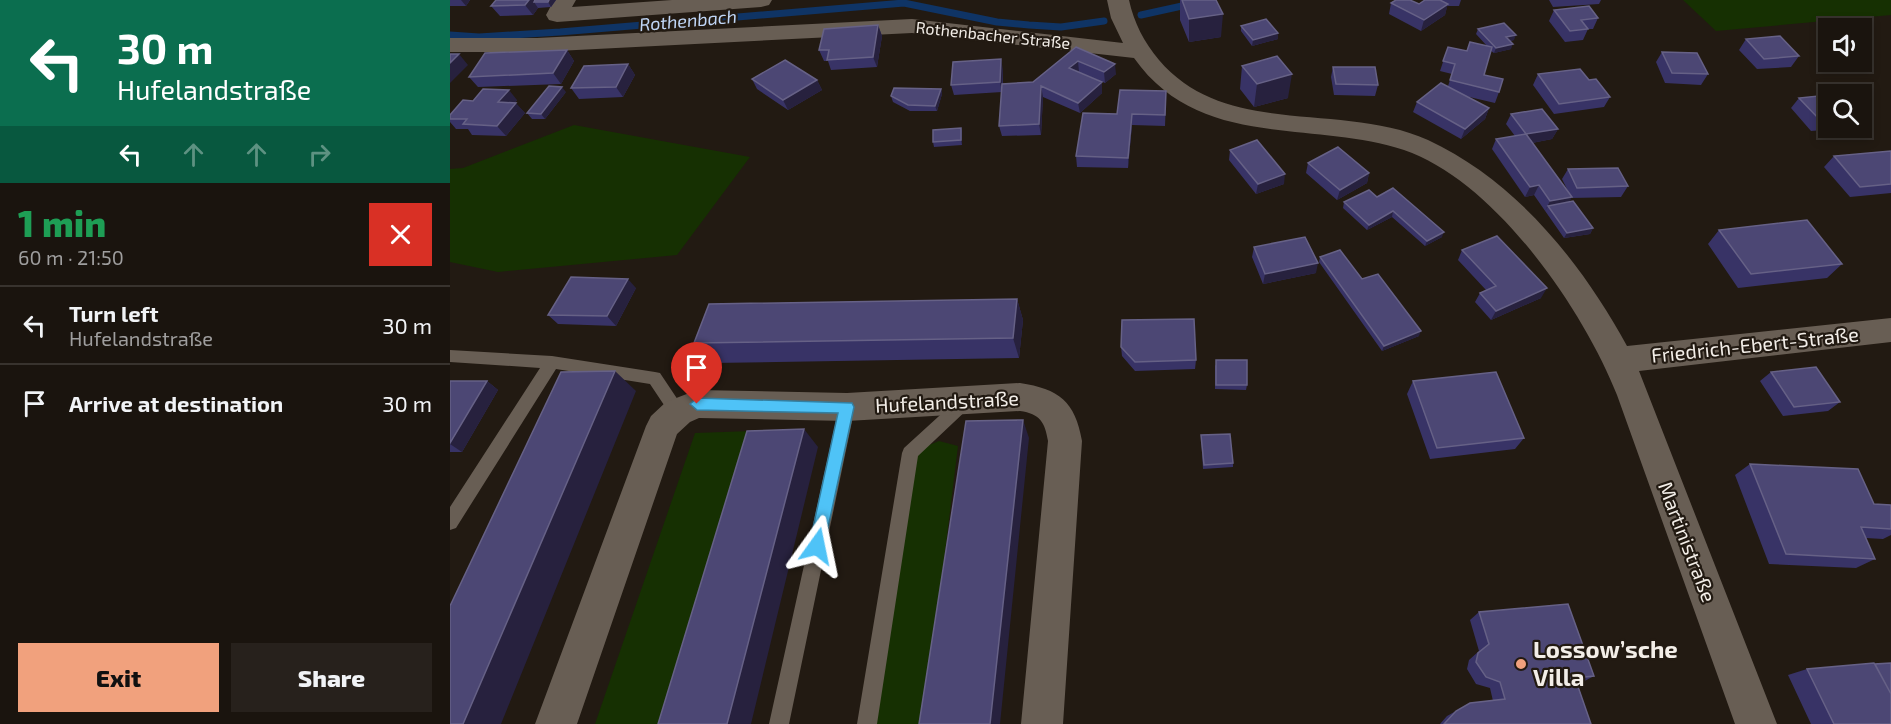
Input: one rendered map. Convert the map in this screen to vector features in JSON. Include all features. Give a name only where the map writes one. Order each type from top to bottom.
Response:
[{"type":"street","points":[[565,0],[557,15],[761,0]]},
{"type":"street","name":"Martinistraße","points":[[1118,0],[1120,13],[1139,52],[1168,84],[1201,103],[1239,117],[1353,129],[1398,138],[1447,161],[1497,199],[1542,243],[1576,288],[1618,360],[1756,724]]},
{"type":"street","name":"Rothenbacher Straße","points":[[450,45],[537,45],[912,26],[1139,52]]},
{"type":"street","name":"Friedrich-Ebert-Straße","points":[[1618,360],[1891,330]]},
{"type":"street","name":"Hufelandstraße","points":[[678,412],[697,404],[847,407],[1020,397],[1038,400],[1052,407],[1063,423],[1065,441],[1042,724]]},
{"type":"street","points":[[556,724],[663,426],[678,412]]},
{"type":"lane","points":[[450,356],[552,362],[655,378],[678,412]]},
{"type":"lane","points":[[450,522],[552,362]]},
{"type":"lane","points":[[867,724],[910,453],[966,401]]},
{"type":"lane","points":[[779,724],[847,407]]},
{"type":"green space","points":[[1683,0],[1891,0],[1891,15],[1818,18],[1818,22],[1716,31]]},
{"type":"green space","points":[[574,125],[750,157],[677,255],[498,272],[450,262],[450,169],[463,168]]},
{"type":"green space","points":[[752,431],[664,724],[595,724],[695,433]]},
{"type":"green space","points":[[939,441],[958,446],[924,724],[867,724],[910,453]]},
{"type":"building","points":[[496,0],[529,0],[525,5],[491,6]]},
{"type":"building","points":[[535,0],[549,0],[548,2],[534,2]]},
{"type":"building","points":[[1182,0],[1216,0],[1223,14],[1189,19]]},
{"type":"building","points":[[1396,0],[1410,0],[1419,4],[1425,0],[1440,0],[1448,4],[1424,20],[1391,3]]},
{"type":"building","points":[[1589,6],[1598,18],[1581,20],[1588,29],[1570,31],[1554,10]]},
{"type":"building","points":[[1266,19],[1278,33],[1253,40],[1241,26]]},
{"type":"building","points":[[1504,23],[1516,35],[1506,37],[1513,44],[1496,48],[1478,29]]},
{"type":"building","points":[[878,25],[873,57],[827,60],[829,50],[819,50],[824,29]]},
{"type":"building","points":[[1780,36],[1799,56],[1764,59],[1746,39]]},
{"type":"building","points":[[1470,42],[1492,47],[1484,75],[1503,79],[1499,92],[1450,80],[1455,64],[1443,61],[1448,47],[1467,51]]},
{"type":"building","points":[[1076,47],[1115,64],[1104,72],[1078,61],[1069,68],[1102,82],[1078,103],[1041,86],[1039,124],[999,126],[1002,84],[1033,82]]},
{"type":"building","points":[[567,50],[553,73],[469,77],[485,53]]},
{"type":"building","points":[[1662,52],[1697,53],[1708,74],[1672,73]]},
{"type":"building","points":[[450,54],[459,54],[450,63]]},
{"type":"building","points":[[1277,56],[1292,74],[1257,84],[1242,66]]},
{"type":"building","points":[[1001,59],[1000,82],[951,85],[953,62]]},
{"type":"building","points":[[785,60],[817,80],[783,100],[752,79]]},
{"type":"building","points":[[628,64],[616,87],[571,88],[584,66]]},
{"type":"building","points":[[1333,67],[1375,67],[1378,85],[1336,84]]},
{"type":"building","points":[[1580,69],[1589,80],[1596,79],[1610,97],[1559,104],[1538,74]]},
{"type":"building","points":[[1441,83],[1489,108],[1465,129],[1417,102]]},
{"type":"building","points":[[549,86],[562,87],[541,114],[527,113]]},
{"type":"building","points":[[894,88],[941,89],[935,106],[908,105],[891,96]]},
{"type":"building","points":[[483,89],[509,90],[498,102],[516,103],[497,126],[463,124],[467,119],[450,119],[450,115],[463,100],[473,101]]},
{"type":"building","points":[[1120,90],[1166,91],[1165,115],[1132,114],[1128,158],[1076,156],[1083,113],[1117,114]]},
{"type":"building","points":[[1818,96],[1818,118],[1799,98]]},
{"type":"building","points":[[1542,109],[1558,129],[1526,134],[1511,114]]},
{"type":"building","points":[[961,128],[961,140],[933,142],[933,130]]},
{"type":"building","points":[[1526,134],[1572,197],[1550,201],[1539,185],[1530,187],[1496,139]]},
{"type":"building","points":[[1257,140],[1285,174],[1258,184],[1230,150]]},
{"type":"building","points":[[1338,147],[1369,173],[1340,190],[1308,163]]},
{"type":"building","points":[[1891,151],[1891,184],[1860,187],[1834,156]]},
{"type":"building","points":[[1618,168],[1628,186],[1577,188],[1568,169]]},
{"type":"building","points":[[1393,188],[1444,232],[1427,241],[1393,211],[1369,225],[1344,202],[1369,190],[1377,197]]},
{"type":"building","points":[[1573,201],[1593,228],[1567,233],[1548,206]]},
{"type":"building","points":[[1807,220],[1842,264],[1751,274],[1719,230]]},
{"type":"building","points":[[1497,236],[1547,288],[1496,311],[1480,293],[1496,286],[1462,250]]},
{"type":"building","points":[[1305,237],[1318,263],[1265,274],[1254,247]]},
{"type":"building","points":[[1340,250],[1362,279],[1378,274],[1421,331],[1384,346],[1320,257]]},
{"type":"building","points":[[571,277],[628,279],[607,316],[548,315]]},
{"type":"building","points":[[1017,299],[1013,338],[694,343],[709,304]]},
{"type":"building","points":[[1194,319],[1196,360],[1135,362],[1121,347],[1122,320]]},
{"type":"building","points":[[1216,360],[1247,360],[1247,385],[1216,385]]},
{"type":"building","points":[[1816,367],[1840,402],[1794,407],[1771,372]]},
{"type":"building","points":[[615,371],[463,724],[450,724],[450,606],[561,372]]},
{"type":"building","points":[[1496,372],[1524,438],[1437,448],[1413,381]]},
{"type":"building","points":[[450,381],[487,381],[450,443]]},
{"type":"building","points":[[1023,420],[990,724],[919,724],[966,421]]},
{"type":"building","points":[[804,429],[727,724],[658,724],[747,431]]},
{"type":"building","points":[[1230,434],[1233,463],[1204,465],[1201,435]]},
{"type":"building","points":[[1750,464],[1858,469],[1874,504],[1891,505],[1891,529],[1861,527],[1875,559],[1786,554]]},
{"type":"building","name":"Lossow’sche Villa","points":[[1568,604],[1594,676],[1575,678],[1591,724],[1444,724],[1456,711],[1470,703],[1505,699],[1500,682],[1486,677],[1476,662],[1478,653],[1489,644],[1479,612]]},
{"type":"building","points":[[1874,663],[1891,694],[1891,724],[1834,724],[1807,669]]},
{"type":"building","points":[[1891,663],[1891,694],[1875,664]]},
{"type":"waterway","name":"Rothenbach","points":[[1141,15],[1209,0]]},
{"type":"waterway","name":"Rothenbach","points":[[450,35],[479,37],[560,32],[904,3],[997,22],[1029,25],[1061,27],[1104,21]]},
{"type":"place","name":"Lossow’sche Villa","points":[[1521,664]]},
{"type":"route","points":[[697,404],[847,407],[817,546]]}]
